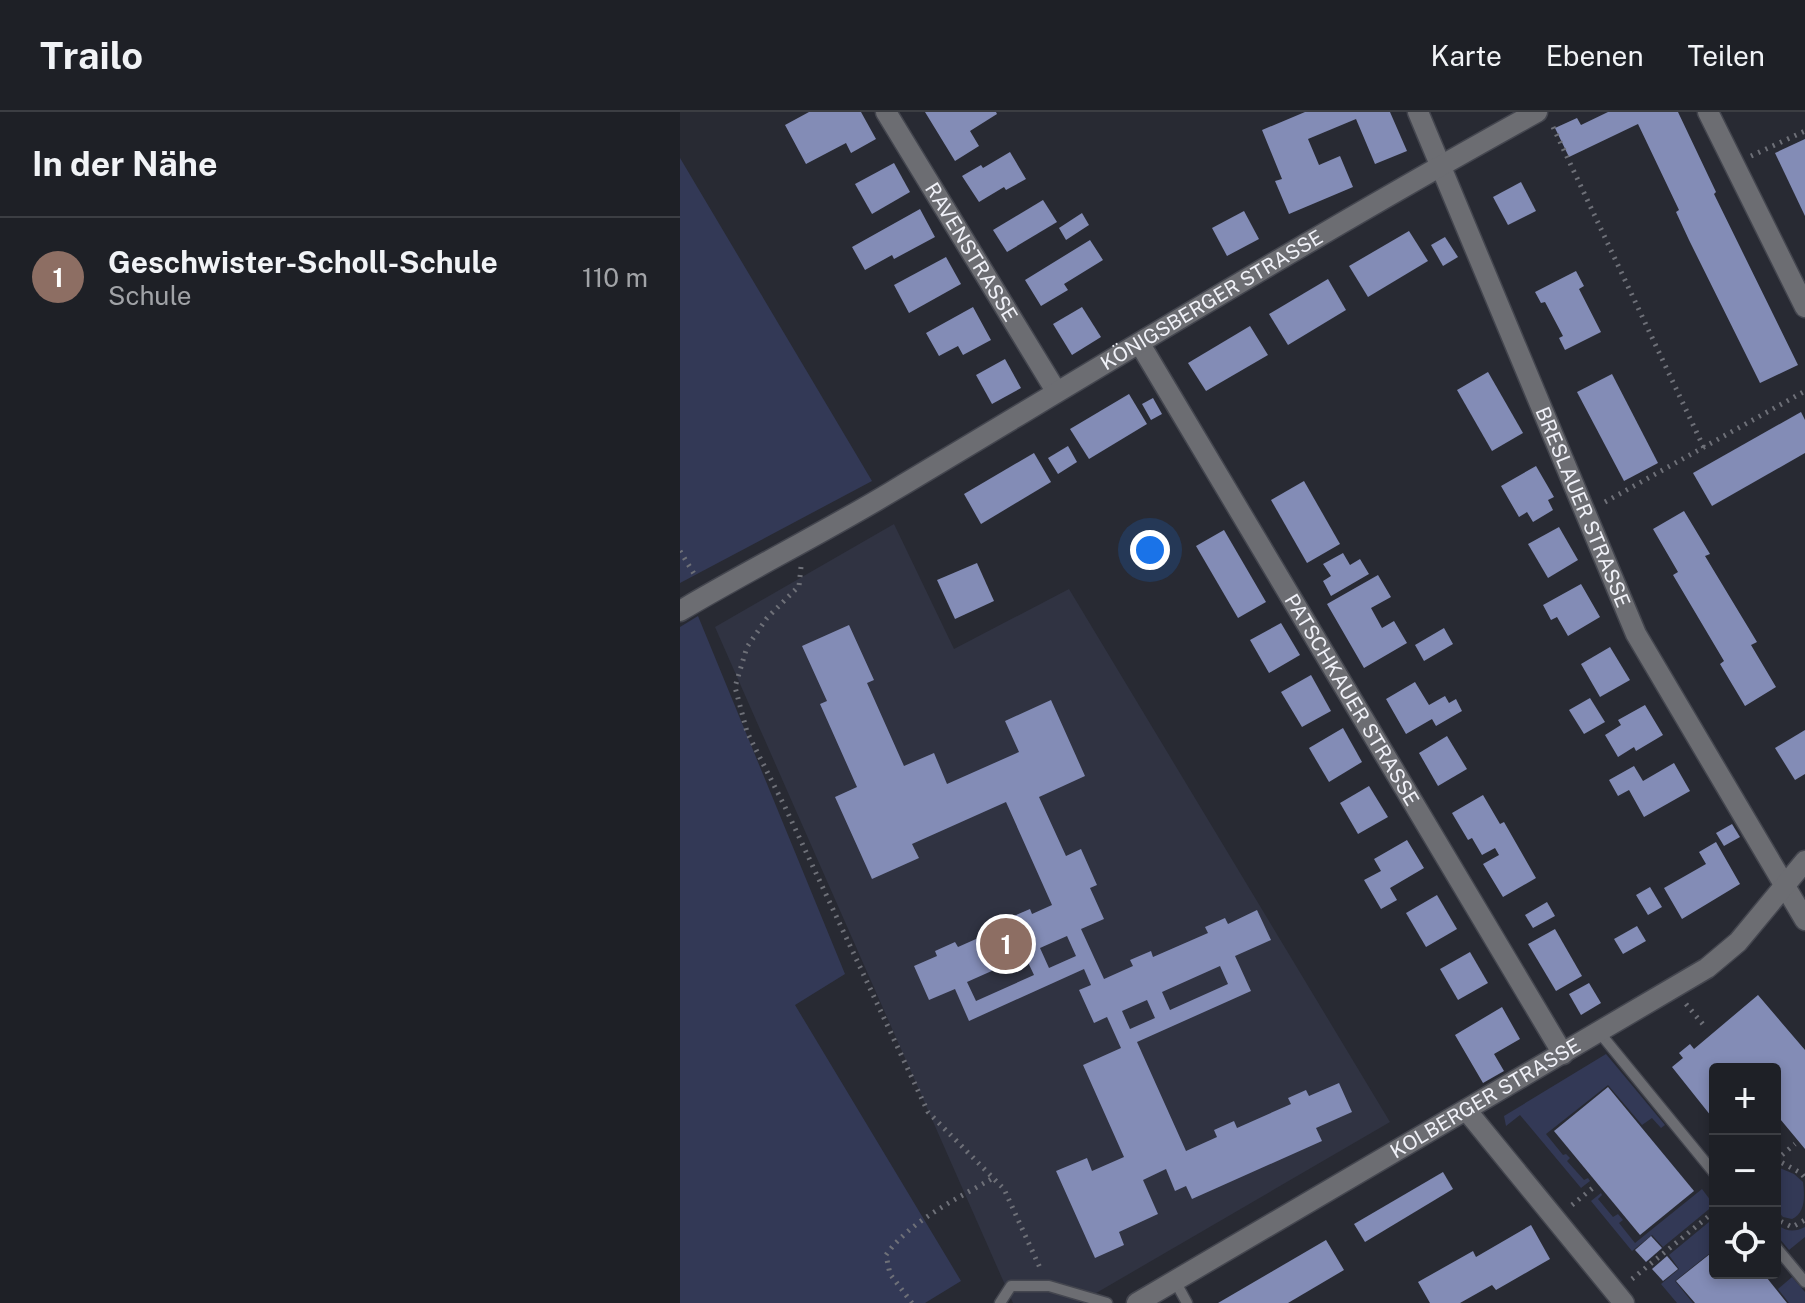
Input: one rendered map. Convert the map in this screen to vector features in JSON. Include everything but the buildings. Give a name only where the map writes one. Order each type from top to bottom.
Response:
[{"type":"street","name":"RAVENSTRASSE","points":[[886,112],[1056,391]]},
{"type":"street","name":"BRESLAUER STRASSE","points":[[1418,112],[1636,634],[1805,920]]},
{"type":"street","points":[[1708,112],[1805,307]]},
{"type":"street","name":"KÖNIGSBERGER STRASSE","points":[[680,611],[889,493],[1056,391],[1440,166],[1545,119]]},
{"type":"street","name":"PATSCHKAUER STRASSE","points":[[1140,344],[1563,1054]]},
{"type":"street","name":"KOLBERGER STRASSE","points":[[1137,1303],[1707,968],[1738,942],[1805,861]]},
{"type":"street","points":[[1467,1111],[1620,1298]]},
{"type":"lane","points":[[1599,1032],[1709,1167]]},
{"type":"lane","points":[[1781,1253],[1805,1282]]},
{"type":"lane","points":[[1175,1281],[1187,1303]]},
{"type":"lane","points":[[1000,1303],[1011,1286],[1049,1286],[1107,1303]]},
{"type":"path","points":[[1545,119],[1704,448]]},
{"type":"path","points":[[1733,164],[1805,131]]},
{"type":"path","points":[[1587,513],[1805,391]]},
{"type":"path","points":[[804,542],[799,586],[767,618],[747,647],[735,687],[747,732],[928,1112],[1004,1189],[1049,1286]]},
{"type":"path","points":[[680,551],[706,595]]},
{"type":"path","points":[[1673,988],[1706,1028]]},
{"type":"path","points":[[1781,1155],[1795,1144]]},
{"type":"path","points":[[1781,1163],[1805,1178]]},
{"type":"path","points":[[912,1303],[890,1274],[886,1255],[897,1240],[993,1178]]},
{"type":"path","points":[[1555,1219],[1594,1187]]},
{"type":"path","points":[[1620,1298],[1709,1216]]},
{"type":"path","points":[[1781,1221],[1792,1227],[1805,1220]]},
{"type":"shaded area","points":[[680,158],[872,481],[680,583]]},
{"type":"shaded area","points":[[894,524],[954,649],[1069,589],[1390,1122],[1079,1303],[1013,1303],[715,627]]},
{"type":"shaded area","points":[[698,616],[845,974],[795,1005],[961,1281],[925,1303],[680,1303],[680,627]]},
{"type":"shaded area","points":[[1606,1054],[1665,1125],[1661,1128],[1652,1118],[1642,1125],[1608,1085],[1546,1134],[1563,1155],[1570,1158],[1567,1161],[1584,1180],[1588,1178],[1590,1181],[1581,1188],[1520,1115],[1506,1126],[1504,1116]]},
{"type":"shaded area","points":[[1781,1169],[1803,1182],[1804,1199],[1802,1209],[1796,1216],[1792,1219],[1783,1217]]},
{"type":"shaded area","points":[[1702,1189],[1709,1198],[1709,1209],[1663,1247],[1652,1235],[1632,1251],[1591,1201],[1601,1193],[1598,1199],[1613,1217],[1618,1214],[1623,1220],[1619,1223],[1635,1243]]},
{"type":"shaded area","points":[[1709,1222],[1709,1254],[1675,1281],[1693,1303],[1677,1303],[1661,1284],[1679,1269],[1669,1255]]},
{"type":"shaded area","points":[[1781,1227],[1797,1230],[1805,1227],[1805,1237],[1789,1250],[1781,1240]]},
{"type":"shaded area","points":[[1792,1277],[1805,1292],[1805,1303],[1789,1303],[1778,1289]]},
{"type":"place","name":"Geschwister-Scholl-Schule","points":[[1006,944]]}]
